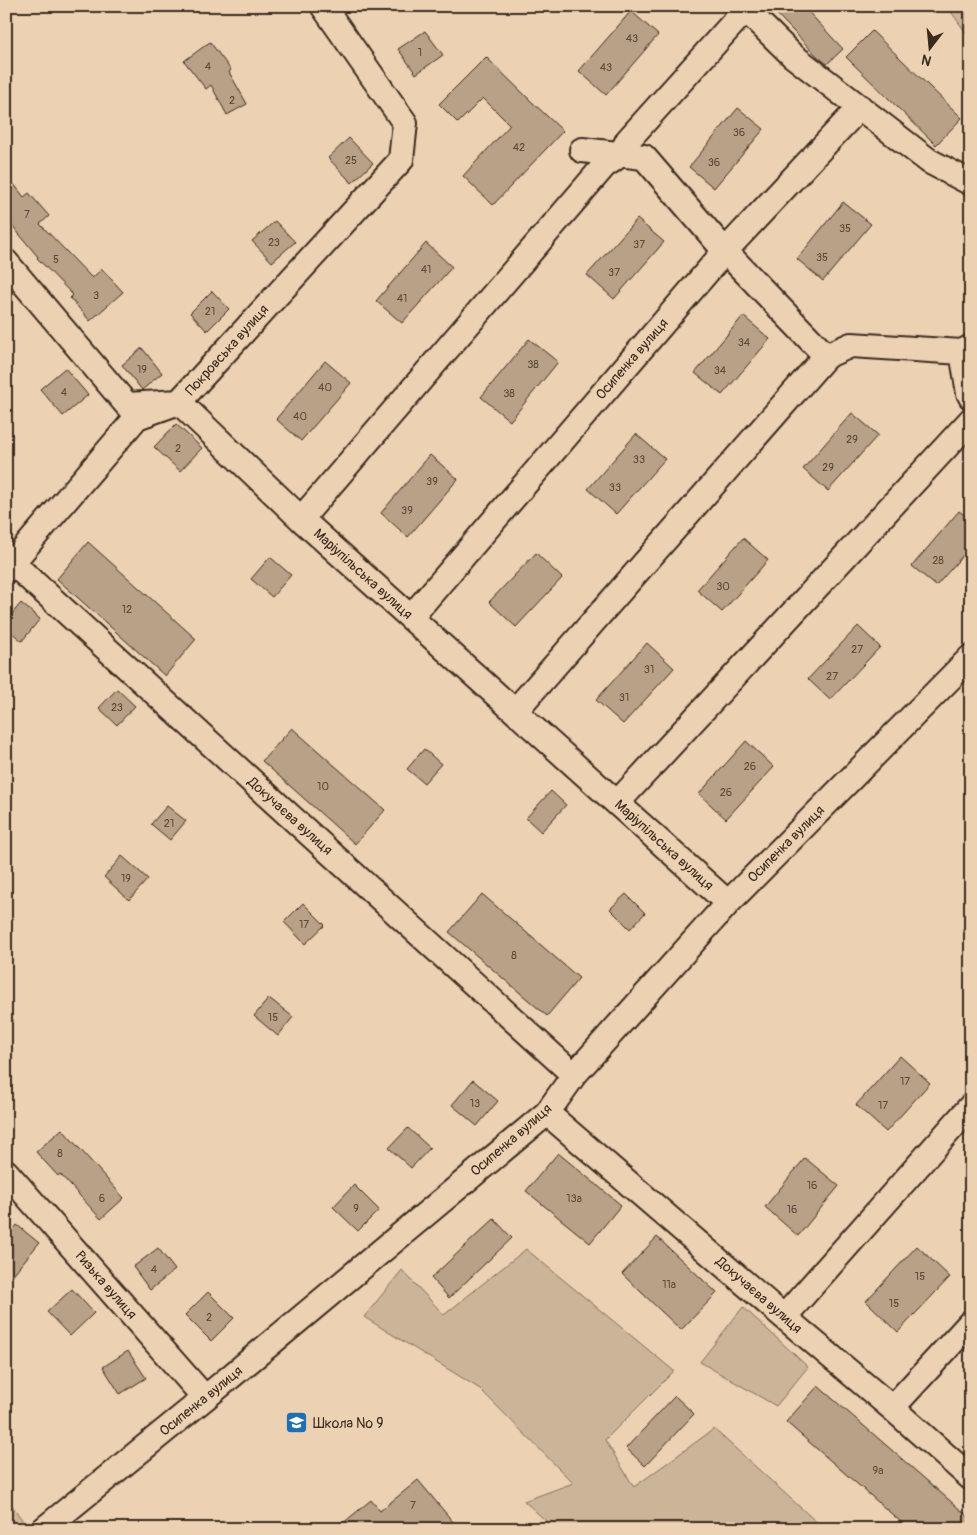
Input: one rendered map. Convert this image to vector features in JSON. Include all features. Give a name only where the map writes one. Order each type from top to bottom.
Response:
[{"type":"street","name":"Покровська вулиця","points":[[8,563],[137,417],[180,402],[401,160],[405,123],[323,6]]},
{"type":"street","points":[[301,519],[604,166],[621,154],[628,140],[744,8],[792,54],[929,161],[971,183]]},
{"type":"street","name":"Осипенка вулиця","points":[[410,617],[726,251],[860,107]]},
{"type":"street","points":[[582,150],[644,157],[726,251],[826,356]]},
{"type":"street","points":[[6,262],[127,405],[180,402]]},
{"type":"street","points":[[515,711],[826,356],[851,345],[966,349],[968,393],[971,397]]},
{"type":"street","name":"Маріупільська вулиця","points":[[180,402],[301,519],[728,902]]},
{"type":"street","points":[[618,803],[971,420]]},
{"type":"street","name":"Докучаєва вулиця","points":[[8,563],[574,1075]]},
{"type":"street","name":"Осипенка вулиця","points":[[44,1529],[205,1398],[547,1113],[574,1075],[728,902],[971,657]]},
{"type":"street","points":[[784,1317],[971,1106]]},
{"type":"street","name":"Докучаєва вулиця","points":[[547,1113],[892,1408],[971,1478]]},
{"type":"street","name":"Ризька вулиця","points":[[6,1172],[205,1398]]},
{"type":"street","points":[[892,1408],[971,1322]]},
{"type":"shaded area","points":[[947,6],[965,6],[971,17],[971,40]]},
{"type":"shaded area","points":[[526,1249],[674,1371],[605,1440],[634,1487],[714,1429],[823,1528],[555,1529],[524,1501],[573,1483],[480,1389],[364,1317],[402,1270],[444,1315]]},
{"type":"shaded area","points":[[743,1307],[808,1367],[776,1406],[700,1362]]},
{"type":"shaded area","points":[[6,1497],[23,1521],[14,1529],[6,1529]]},
{"type":"building","points":[[769,6],[803,6],[843,49],[827,64]]},
{"type":"building","points":[[631,11],[658,35],[606,95],[579,71]]},
{"type":"building","points":[[425,31],[443,55],[416,74],[398,49]]},
{"type":"building","points":[[872,31],[962,118],[936,145],[846,57]]},
{"type":"building","points":[[210,42],[231,70],[229,72],[247,104],[227,115],[211,85],[206,89],[184,61]]},
{"type":"building","points":[[486,57],[563,131],[493,205],[463,176],[510,125],[483,98],[458,123],[439,104]]},
{"type":"building","points":[[738,108],[764,129],[714,188],[689,167]]},
{"type":"building","points":[[349,138],[373,163],[352,183],[328,158]]},
{"type":"building","points":[[6,174],[24,197],[29,193],[49,216],[40,224],[92,278],[102,269],[123,292],[90,321],[70,298],[73,295],[37,258],[6,218]]},
{"type":"building","points":[[843,202],[871,224],[823,281],[797,259]]},
{"type":"building","points":[[637,219],[664,242],[614,299],[587,275]]},
{"type":"building","points":[[275,221],[295,242],[272,262],[252,241]]},
{"type":"building","points":[[426,243],[452,267],[402,323],[376,301]]},
{"type":"building","points":[[212,291],[229,309],[207,331],[190,313]]},
{"type":"building","points":[[743,316],[770,339],[722,395],[695,373]]},
{"type":"building","points":[[529,339],[558,362],[510,421],[481,397]]},
{"type":"building","points":[[142,348],[162,373],[142,390],[122,365]]},
{"type":"building","points":[[325,361],[351,383],[301,441],[276,419]]},
{"type":"building","points":[[65,368],[88,395],[63,416],[40,389]]},
{"type":"building","points":[[852,413],[878,435],[828,491],[803,469]]},
{"type":"building","points":[[176,424],[202,448],[180,471],[154,447]]},
{"type":"building","points":[[636,434],[665,459],[616,514],[588,489]]},
{"type":"building","points":[[430,455],[458,479],[408,537],[381,513]]},
{"type":"building","points":[[959,511],[971,520],[971,546],[936,586],[912,566]]},
{"type":"building","points":[[743,538],[768,560],[722,612],[697,590]]},
{"type":"building","points":[[88,542],[196,639],[165,676],[57,579]]},
{"type":"building","points":[[536,553],[562,578],[516,627],[489,602]]},
{"type":"building","points":[[270,557],[291,575],[272,597],[251,579]]},
{"type":"building","points":[[21,603],[40,619],[22,641],[6,628],[6,621]]},
{"type":"building","points":[[858,626],[880,647],[830,700],[808,679]]},
{"type":"building","points":[[647,643],[674,668],[623,724],[596,700]]},
{"type":"building","points":[[117,689],[135,706],[117,725],[99,708]]},
{"type":"building","points":[[292,728],[385,810],[355,844],[262,761]]},
{"type":"building","points":[[746,741],[774,767],[726,819],[699,794]]},
{"type":"building","points":[[424,749],[441,764],[424,783],[407,769]]},
{"type":"building","points":[[551,791],[566,805],[541,832],[526,818]]},
{"type":"building","points":[[167,806],[186,821],[170,840],[151,824]]},
{"type":"building","points":[[122,856],[148,879],[129,900],[104,877]]},
{"type":"building","points":[[482,894],[579,978],[547,1016],[449,932]]},
{"type":"building","points":[[626,894],[645,913],[630,929],[610,909]]},
{"type":"building","points":[[303,903],[325,925],[305,944],[284,922]]},
{"type":"building","points":[[269,998],[293,1017],[278,1036],[254,1016]]},
{"type":"building","points":[[900,1056],[930,1083],[886,1132],[856,1105]]},
{"type":"building","points":[[473,1080],[498,1101],[477,1126],[452,1105]]},
{"type":"building","points":[[408,1128],[430,1148],[411,1168],[389,1148]]},
{"type":"building","points":[[62,1129],[124,1198],[101,1219],[60,1174],[58,1176],[36,1152]]},
{"type":"building","points":[[558,1153],[621,1205],[590,1243],[526,1191]]},
{"type":"building","points":[[805,1158],[839,1186],[798,1236],[765,1207]]},
{"type":"building","points":[[354,1185],[379,1210],[358,1231],[333,1207]]},
{"type":"building","points":[[494,1219],[512,1238],[449,1298],[431,1278]]},
{"type":"building","points":[[17,1225],[39,1243],[6,1283],[6,1238]]},
{"type":"building","points":[[657,1237],[717,1293],[681,1330],[622,1274]]},
{"type":"building","points":[[917,1246],[950,1277],[898,1332],[866,1301]]},
{"type":"building","points":[[158,1248],[175,1270],[150,1290],[133,1267]]},
{"type":"building","points":[[72,1289],[94,1313],[70,1336],[47,1312]]},
{"type":"building","points":[[208,1292],[234,1318],[211,1341],[185,1315]]},
{"type":"building","points":[[128,1351],[146,1378],[120,1394],[103,1367]]},
{"type":"building","points":[[818,1386],[971,1519],[971,1529],[909,1529],[786,1422]]},
{"type":"building","points":[[675,1396],[694,1414],[645,1466],[626,1448]]},
{"type":"building","points":[[418,1480],[459,1529],[336,1529],[371,1500],[380,1511]]},
{"type":"place","name":"Школа № 9","points":[[297,1423]]}]
